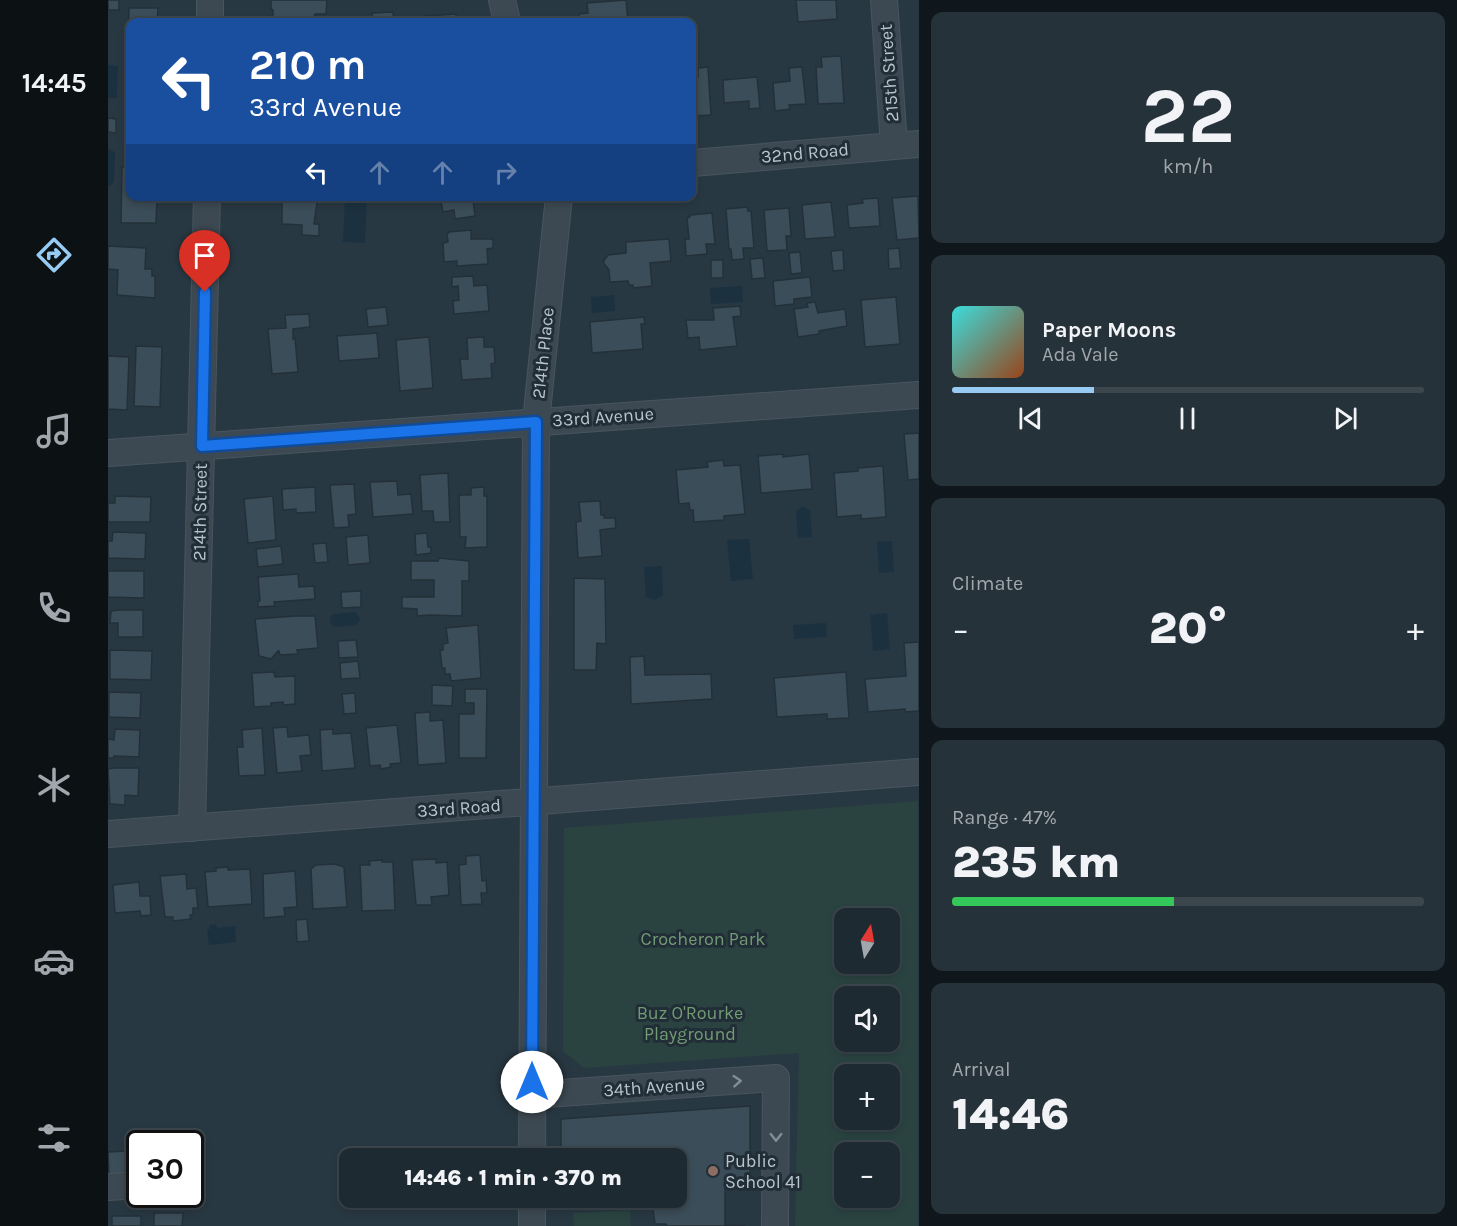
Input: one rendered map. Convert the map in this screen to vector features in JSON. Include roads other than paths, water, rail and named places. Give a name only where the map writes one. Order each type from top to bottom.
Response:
[{"type":"street","points":[[210,0],[210,18]]},
{"type":"street","points":[[502,0],[506,18]]},
{"type":"street","name":"215th Street","points":[[884,0],[906,145]]},
{"type":"street","name":"32nd Road","points":[[696,163],[906,145]]},
{"type":"street","name":"214th Street","points":[[192,828],[207,201]]},
{"type":"street","name":"214th Place","points":[[532,1148],[536,422],[558,201]]},
{"type":"street","name":"33rd Avenue","points":[[108,453],[918,395]]},
{"type":"street","name":"33rd Road","points":[[108,834],[918,772]]},
{"type":"street","name":"34th Avenue","points":[[532,1095],[776,1078],[775,1226]]},
{"type":"street","points":[[108,1187],[126,1186]]},
{"type":"street","points":[[532,1208],[532,1226]]},
{"type":"water","points":[[108,65],[118,66],[117,98],[108,98]]},
{"type":"water","points":[[108,149],[115,152],[114,182],[110,186],[108,186]]},
{"type":"water","points":[[345,201],[367,201],[365,243],[343,242]]},
{"type":"water","points":[[742,286],[743,302],[711,304],[710,288]]},
{"type":"water","points":[[614,295],[615,311],[592,313],[591,297]]},
{"type":"water","points":[[803,506],[810,510],[812,537],[798,538],[796,511]]},
{"type":"water","points":[[749,539],[753,579],[731,581],[727,540]]},
{"type":"water","points":[[892,541],[894,572],[879,573],[877,542]]},
{"type":"water","points":[[662,566],[663,596],[655,600],[646,597],[644,567]]},
{"type":"water","points":[[355,612],[360,619],[357,625],[334,627],[330,623],[333,614]]},
{"type":"water","points":[[887,613],[890,649],[873,651],[870,615]]},
{"type":"water","points":[[826,623],[827,637],[794,639],[793,625]]},
{"type":"water","points":[[216,924],[217,928],[235,926],[236,942],[209,945],[207,929],[210,929],[209,925]]},
{"type":"place","name":"Public School 41","points":[[713,1171]]},
{"type":"park label","name":"Crocheron Park","points":[[703,939]]},
{"type":"park label","name":"Buz O'Rourke Playground","points":[[690,1023]]}]
